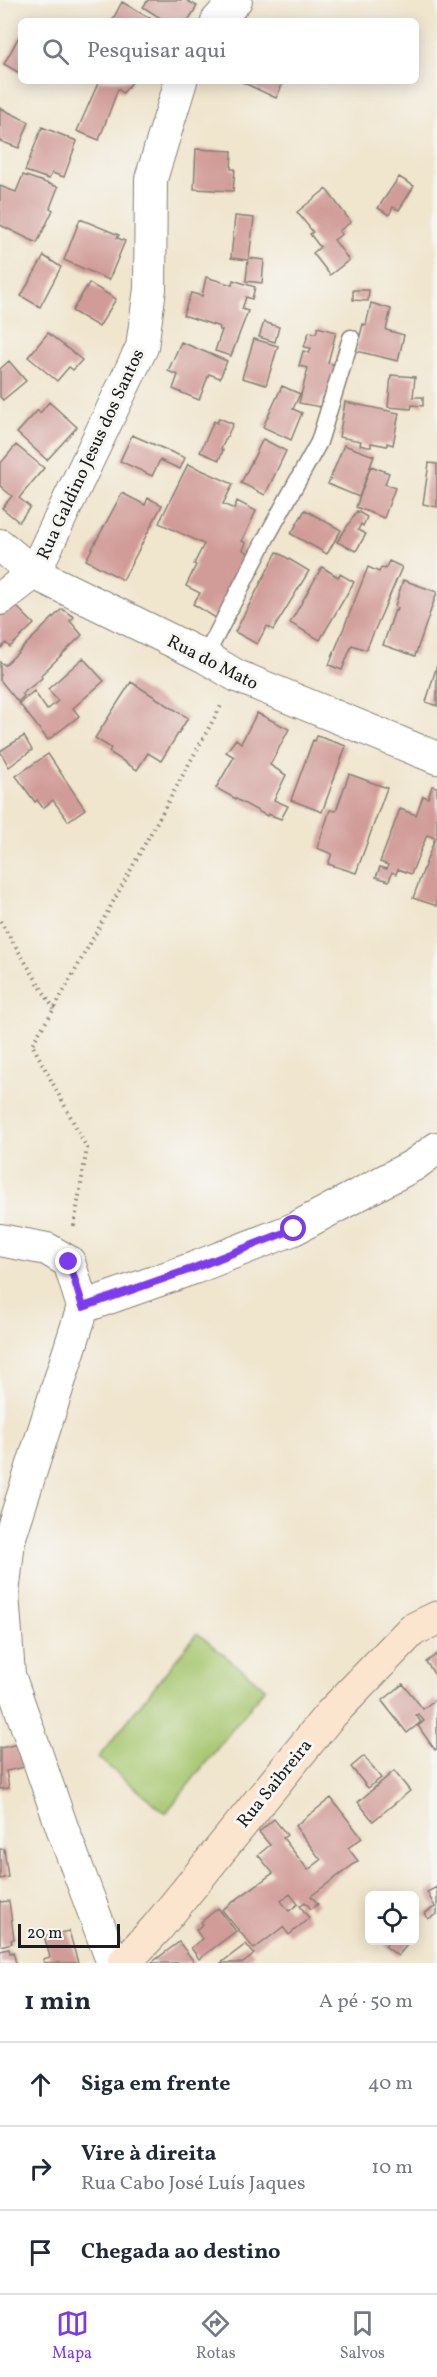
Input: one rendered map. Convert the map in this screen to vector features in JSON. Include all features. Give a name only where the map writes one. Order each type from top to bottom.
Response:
[{"type":"street","points":[[220,18],[236,0]]},
{"type":"street","name":"Rua Galdino Jesus dos Santos","points":[[0,599],[34,573],[142,347],[150,289],[151,179],[180,84]]},
{"type":"street","name":"Rua do Mato","points":[[0,545],[34,573],[205,657],[237,676],[437,758]]},
{"type":"street","points":[[83,1307],[194,1268],[294,1229],[414,1165],[437,1148]]},
{"type":"street","points":[[0,1240],[47,1249],[69,1262],[83,1307],[9,1540],[3,1594],[9,1675],[64,1833],[113,1963]]},
{"type":"street","name":"Rua Saibreira","points":[[124,1963],[156,1929],[329,1716],[412,1630],[437,1618]]},
{"type":"lane","points":[[205,657],[266,538],[319,442],[351,338]]},
{"type":"path","points":[[69,1262],[87,1149],[32,1044],[54,1009],[237,676]]},
{"type":"path","points":[[0,921],[54,1009]]},
{"type":"green space","points":[[197,1633],[265,1688],[166,1813],[98,1758]]},
{"type":"building","points":[[148,0],[186,0],[197,6],[190,18],[160,18],[143,7]]},
{"type":"building","points":[[122,2],[150,18],[114,18]]},
{"type":"building","points":[[18,38],[18,72],[4,64]]},
{"type":"building","points":[[98,84],[130,84],[123,93],[118,89],[99,140],[77,131]]},
{"type":"building","points":[[246,84],[283,84],[276,98]]},
{"type":"building","points":[[0,108],[29,122],[19,148],[0,141]]},
{"type":"building","points":[[42,127],[77,141],[64,177],[52,173],[49,179],[25,171]]},
{"type":"building","points":[[196,149],[232,151],[231,169],[235,169],[233,191],[194,189]]},
{"type":"building","points":[[23,175],[58,187],[50,208],[53,210],[37,243],[0,225],[0,186],[16,192]]},
{"type":"building","points":[[399,177],[414,186],[399,210],[393,207],[389,215],[378,208]]},
{"type":"building","points":[[326,189],[351,222],[339,231],[342,234],[334,240],[349,260],[330,275],[313,253],[320,247],[310,234],[313,232],[297,212]]},
{"type":"building","points":[[235,216],[254,218],[249,258],[264,260],[262,283],[246,281],[248,260],[231,258]]},
{"type":"building","points":[[80,219],[119,235],[117,238],[125,241],[109,280],[64,260]]},
{"type":"building","points":[[44,256],[61,267],[40,307],[21,296]]},
{"type":"building","points":[[206,277],[232,285],[233,280],[255,287],[252,299],[246,297],[242,309],[248,311],[231,356],[215,351],[222,330],[219,330],[220,327],[183,315],[191,293],[202,296]]},
{"type":"building","points":[[89,283],[116,299],[99,327],[72,311]]},
{"type":"building","points":[[353,290],[369,290],[368,301],[353,300]]},
{"type":"building","points":[[371,303],[391,309],[386,330],[404,335],[398,361],[356,351]]},
{"type":"building","points":[[264,322],[279,327],[275,342],[259,337]]},
{"type":"building","points":[[318,327],[336,332],[328,363],[337,365],[320,407],[299,403],[308,368],[299,366],[303,351],[309,353],[311,348],[304,347],[309,332],[316,333]]},
{"type":"building","points":[[48,333],[82,360],[73,370],[69,367],[57,381],[28,357]]},
{"type":"building","points":[[254,339],[278,346],[266,385],[242,378]]},
{"type":"building","points":[[181,342],[227,361],[220,378],[209,374],[199,400],[173,389],[178,375],[168,371]]},
{"type":"building","points":[[9,361],[26,381],[3,400],[0,397],[0,369]]},
{"type":"building","points":[[391,375],[415,377],[413,397],[423,397],[423,406],[412,405],[411,409],[388,407]]},
{"type":"building","points":[[282,386],[300,394],[293,409],[302,413],[291,440],[263,427]]},
{"type":"building","points":[[49,402],[77,427],[47,460],[17,433],[38,410],[40,413]]},
{"type":"building","points":[[345,402],[399,413],[393,445],[371,443],[371,447],[368,447],[360,445],[361,441],[339,437]]},
{"type":"building","points":[[219,418],[233,424],[221,449],[223,450],[219,460],[200,452],[214,421],[217,423]]},
{"type":"building","points":[[132,435],[185,458],[180,469],[160,460],[152,476],[120,461]]},
{"type":"building","points":[[263,439],[286,451],[265,495],[241,483]]},
{"type":"building","points":[[16,445],[44,468],[19,498],[30,507],[19,522],[2,508],[12,496],[0,486],[0,464]]},
{"type":"building","points":[[344,445],[374,456],[359,497],[328,484]]},
{"type":"building","points":[[429,463],[437,464],[437,507],[423,504]]},
{"type":"building","points":[[188,464],[233,484],[223,504],[234,509],[237,501],[256,511],[242,541],[246,543],[243,550],[254,556],[219,620],[193,604],[200,593],[186,586],[204,544],[159,523]]},
{"type":"building","points":[[371,466],[389,473],[385,484],[395,488],[384,518],[356,507]]},
{"type":"building","points":[[122,493],[145,505],[148,498],[162,505],[123,580],[86,560]]},
{"type":"building","points":[[305,510],[341,530],[327,554],[291,534]]},
{"type":"building","points":[[357,511],[367,517],[363,526],[361,524],[358,530],[366,534],[356,551],[337,542]]},
{"type":"building","points":[[277,552],[309,571],[273,630],[267,626],[257,644],[235,632]]},
{"type":"building","points":[[389,561],[402,567],[366,650],[352,645],[342,670],[329,665],[368,567],[379,572],[381,568],[385,569]]},
{"type":"building","points":[[322,567],[338,577],[340,574],[354,582],[320,640],[290,623]]},
{"type":"building","points":[[403,580],[437,592],[415,656],[383,645],[395,610],[398,608],[395,606]]},
{"type":"building","points":[[10,600],[34,624],[10,647],[6,643],[0,649],[0,610]]},
{"type":"building","points":[[62,609],[74,617],[70,621],[82,635],[41,675],[42,678],[22,694],[24,696],[18,702],[0,680],[0,662],[5,665]]},
{"type":"building","points":[[83,658],[104,681],[73,708],[79,716],[48,740],[19,703],[34,691],[47,710],[58,701],[48,689]]},
{"type":"building","points":[[437,665],[437,706],[426,702]]},
{"type":"building","points":[[131,682],[188,718],[161,761],[148,753],[137,770],[109,752],[111,748],[95,738]]},
{"type":"building","points":[[257,713],[289,729],[270,765],[286,775],[274,800],[288,806],[281,819],[268,814],[267,816],[216,788],[234,757],[226,752],[236,739],[241,743]]},
{"type":"building","points":[[24,736],[32,750],[9,767],[0,751]]},
{"type":"building","points":[[317,736],[346,746],[322,812],[291,800],[313,740],[315,741]]},
{"type":"building","points":[[48,754],[85,809],[68,821],[53,800],[43,808],[37,800],[35,802],[16,776]]},
{"type":"building","points":[[349,774],[387,788],[356,873],[328,864],[332,854],[317,848],[330,810],[336,811]]},
{"type":"building","points":[[432,786],[437,787],[437,906],[413,898],[435,838],[427,835],[411,874],[398,869],[396,874],[392,872],[389,881],[376,877],[380,867],[387,869],[388,865],[380,862],[400,809],[416,815],[423,796],[428,798]]},
{"type":"building","points":[[437,1654],[437,1678],[426,1662]]},
{"type":"building","points":[[403,1684],[423,1709],[437,1698],[437,1748],[435,1750],[418,1726],[424,1721],[418,1714],[416,1715],[421,1722],[407,1733],[382,1701]]},
{"type":"building","points":[[18,1744],[25,1767],[6,1771],[9,1788],[0,1789],[0,1748]]},
{"type":"building","points":[[364,1756],[381,1778],[368,1788],[351,1767]]},
{"type":"building","points":[[394,1771],[410,1791],[373,1821],[358,1802]]},
{"type":"building","points":[[331,1798],[362,1838],[348,1848],[358,1861],[311,1896],[318,1904],[311,1909],[305,1902],[300,1906],[309,1918],[289,1935],[283,1927],[254,1949],[222,1910],[273,1873],[258,1855],[270,1845],[259,1832],[274,1819],[287,1835],[283,1838],[308,1870],[321,1860],[295,1826]],"holes":[[[290,1894],[298,1904],[289,1911],[281,1901]]]},
{"type":"building","points":[[0,1849],[4,1849],[8,1877],[0,1879]]},
{"type":"building","points":[[437,1887],[437,1914],[428,1919],[425,1913],[435,1907],[427,1892]]},
{"type":"building","points":[[9,1901],[14,1939],[11,1940],[12,1943],[0,1946],[0,1902]]},
{"type":"building","points":[[218,1908],[236,1931],[199,1959],[191,1948],[202,1939],[196,1930],[203,1924],[201,1922]]},
{"type":"building","points":[[69,1931],[78,1963],[44,1963],[43,1959],[50,1957],[44,1936]]},
{"type":"building","points":[[179,1942],[195,1963],[151,1963]]},
{"type":"building","points":[[246,1944],[254,1954],[251,1957],[243,1963],[221,1963]]},
{"type":"building","points":[[386,1945],[407,1945],[398,1956]]},
{"type":"building","points":[[9,1949],[10,1953],[13,1952],[16,1963],[0,1963],[0,1951]]},
{"type":"route","points":[[69,1262],[83,1307],[194,1268],[294,1229]]}]
